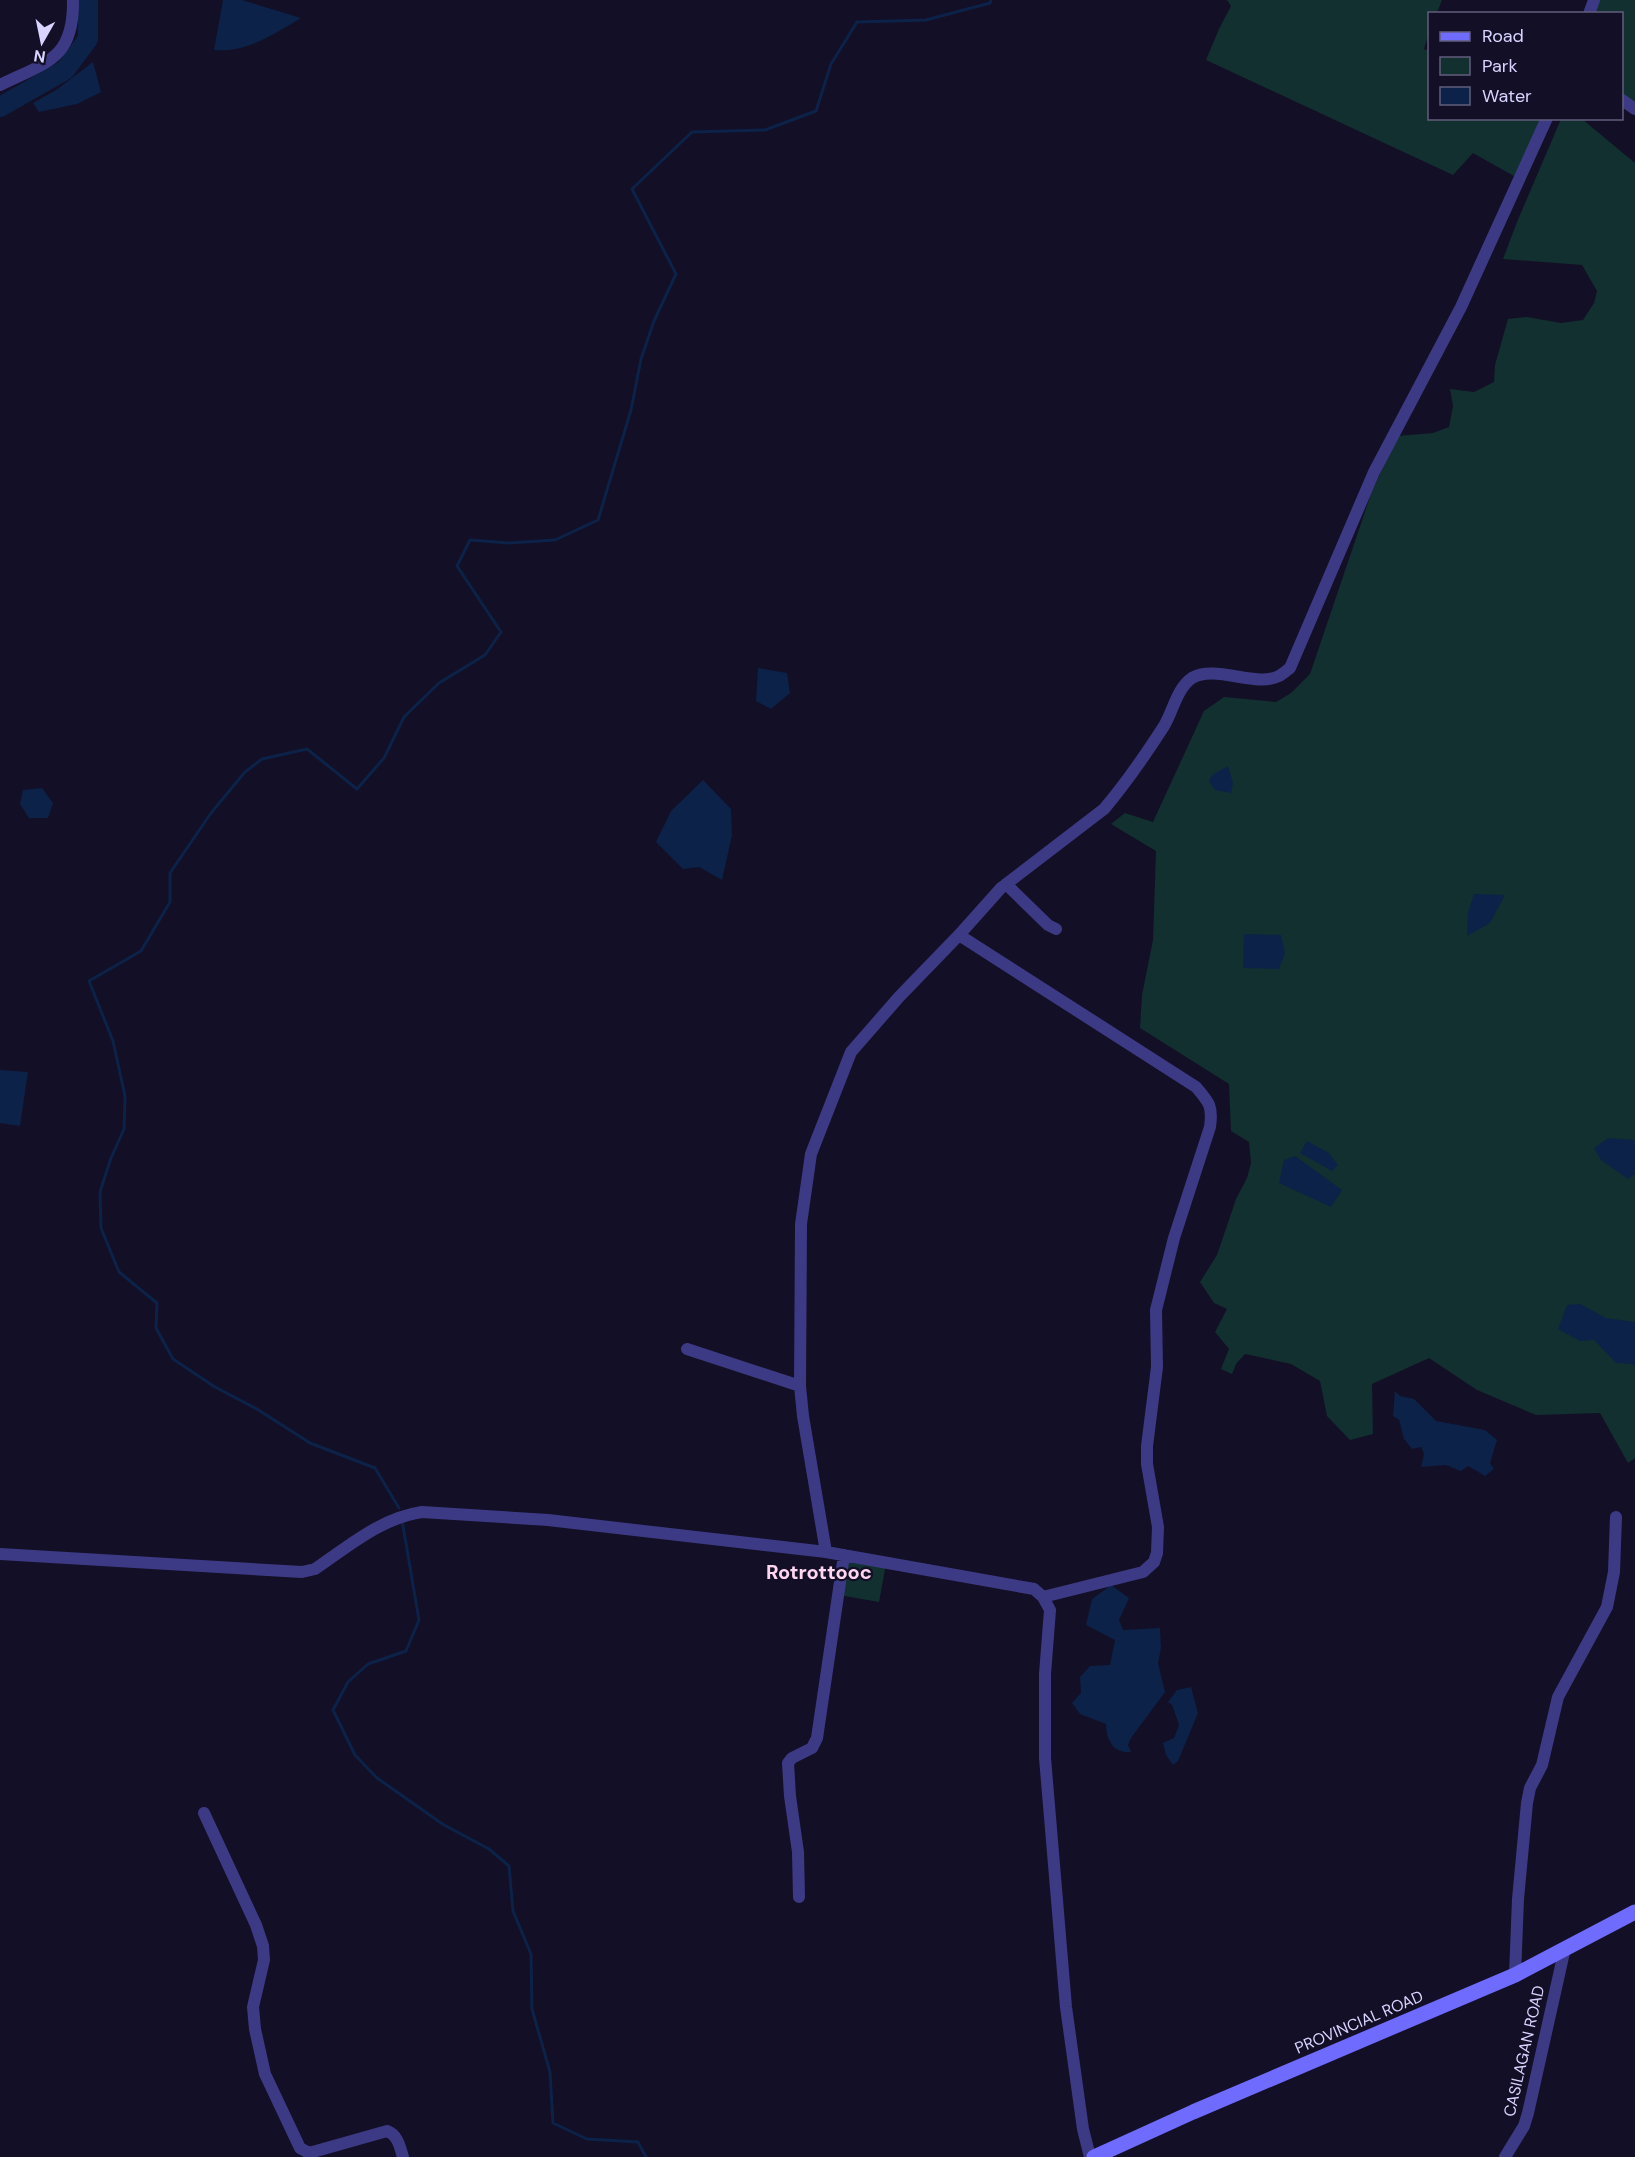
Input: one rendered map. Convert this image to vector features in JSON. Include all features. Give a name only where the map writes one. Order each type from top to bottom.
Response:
[{"type":"main road","name":"PROVINCIAL ROAD","points":[[1092,2157],[1515,1975],[1635,1912]]},
{"type":"street","points":[[0,85],[50,60],[61,51],[69,37],[73,20],[73,0]]},
{"type":"street","points":[[826,1552],[800,1386],[801,1224],[810,1154],[851,1052],[899,997],[1006,884],[1104,808],[1116,795],[1164,724],[1184,686],[1194,677],[1210,674],[1268,679],[1279,676],[1290,668],[1374,472],[1461,307],[1546,120]]},
{"type":"street","points":[[1006,884],[1048,925],[1056,929]]},
{"type":"street","points":[[959,935],[1196,1087],[1207,1100],[1212,1111],[1210,1127],[1174,1238],[1156,1310],[1157,1367],[1147,1446],[1147,1464],[1158,1527],[1157,1553],[1154,1562],[1143,1572],[1043,1596]]},
{"type":"street","points":[[687,1349],[800,1386]]},
{"type":"street","points":[[0,1554],[302,1572],[315,1569],[384,1523],[402,1515],[422,1512],[548,1520],[826,1552],[1034,1589],[1043,1596],[1050,1610],[1045,1674],[1045,1758],[1061,1949],[1083,2129],[1092,2157]]},
{"type":"street","points":[[1515,1975],[1518,1899],[1530,1788],[1542,1765],[1558,1697],[1607,1607],[1614,1572],[1616,1517]]},
{"type":"street","points":[[799,1897],[798,1852],[788,1763],[792,1758],[813,1748],[817,1738],[844,1555]]},
{"type":"street","points":[[204,1813],[256,1925],[263,1946],[262,1969],[253,2007],[255,2029],[265,2074],[300,2148],[309,2153],[387,2131],[393,2133],[397,2139],[403,2157]]},
{"type":"street","name":"CASILAGAN ROAD","points":[[1505,2157],[1524,2126],[1528,2113],[1565,1948]]},
{"type":"green space","points":[[1227,0],[1442,0],[1437,12],[1428,12],[1428,36],[1424,49],[1428,51],[1428,120],[1547,120],[1519,179],[1473,153],[1453,175],[1206,60],[1231,6]]},
{"type":"green space","points":[[1596,0],[1635,0],[1635,109],[1623,101],[1623,12],[1593,12]]},
{"type":"green space","points":[[1561,120],[1583,120],[1635,163],[1635,1458],[1628,1463],[1600,1413],[1536,1415],[1477,1390],[1429,1358],[1372,1384],[1373,1434],[1350,1440],[1327,1416],[1320,1381],[1291,1364],[1245,1354],[1236,1364],[1232,1374],[1221,1369],[1229,1349],[1215,1332],[1227,1309],[1214,1303],[1200,1282],[1217,1255],[1236,1199],[1247,1178],[1251,1163],[1249,1142],[1231,1131],[1229,1084],[1140,1028],[1142,995],[1153,940],[1156,851],[1111,824],[1125,813],[1153,822],[1204,711],[1224,697],[1276,702],[1291,693],[1310,674],[1371,494],[1397,436],[1433,433],[1449,427],[1453,406],[1450,389],[1474,392],[1494,382],[1495,365],[1508,319],[1527,317],[1561,323],[1583,320],[1594,303],[1597,291],[1582,265],[1503,259]]},
{"type":"green space","points":[[845,1557],[886,1564],[879,1602],[839,1595]]},
{"type":"water","points":[[223,0],[242,0],[301,18],[260,41],[238,49],[214,50]]},
{"type":"water","points":[[93,62],[101,92],[77,104],[39,112],[33,103],[56,90]]},
{"type":"water","points":[[758,668],[787,673],[790,693],[771,709],[756,701]]},
{"type":"water","points":[[1228,766],[1233,783],[1231,793],[1215,790],[1209,781],[1212,775]]},
{"type":"water","points":[[703,780],[731,809],[732,835],[722,880],[699,867],[683,869],[656,842],[671,811]]},
{"type":"water","points":[[42,788],[53,803],[48,818],[29,818],[20,804],[23,790]]},
{"type":"water","points":[[1474,894],[1505,895],[1490,923],[1467,936],[1468,913]]},
{"type":"water","points":[[1244,934],[1281,935],[1285,953],[1279,969],[1243,968]]},
{"type":"water","points":[[0,1070],[28,1072],[20,1126],[0,1123]]},
{"type":"water","points":[[1608,1138],[1635,1140],[1635,1174],[1628,1179],[1601,1160],[1594,1148]]},
{"type":"water","points":[[1307,1141],[1329,1153],[1338,1165],[1332,1171],[1300,1153]]},
{"type":"water","points":[[1295,1156],[1342,1190],[1331,1207],[1279,1183],[1284,1160]]},
{"type":"water","points":[[1580,1304],[1606,1318],[1635,1322],[1635,1367],[1633,1364],[1616,1363],[1594,1340],[1580,1341],[1558,1329],[1567,1305]]},
{"type":"water","points":[[1395,1391],[1400,1396],[1414,1399],[1436,1421],[1485,1430],[1497,1440],[1490,1463],[1494,1469],[1485,1476],[1468,1466],[1461,1471],[1446,1465],[1421,1467],[1424,1454],[1421,1447],[1412,1449],[1404,1439],[1399,1420],[1393,1416]]},
{"type":"water","points":[[1111,1585],[1129,1598],[1119,1620],[1123,1630],[1160,1628],[1161,1648],[1158,1663],[1165,1692],[1131,1738],[1128,1745],[1131,1752],[1115,1748],[1107,1735],[1106,1724],[1080,1714],[1072,1703],[1081,1693],[1080,1677],[1090,1666],[1110,1665],[1115,1640],[1086,1625],[1092,1599]]},
{"type":"water","points":[[1191,1687],[1198,1713],[1178,1761],[1173,1765],[1166,1755],[1163,1743],[1174,1738],[1179,1725],[1172,1705],[1168,1702],[1177,1690]]},
{"type":"waterway","points":[[0,107],[65,70],[88,39],[88,0]]},
{"type":"waterway","points":[[399,1508],[375,1468],[310,1443],[257,1409],[215,1387],[173,1359],[156,1328],[157,1303],[119,1272],[101,1228],[100,1192],[111,1158],[124,1129],[125,1096],[113,1041],[89,981],[141,951],[170,902],[170,873],[211,813],[245,772],[262,759],[307,749],[357,789],[384,758],[404,717],[439,683],[485,655],[501,632],[457,566],[470,540],[509,543],[555,540],[598,520],[631,410],[641,359],[654,321],[676,274],[632,189],[692,132],[765,130],[816,111],[831,64],[857,22],[926,20],[990,3],[991,0]]},
{"type":"waterway","points":[[402,1520],[419,1620],[406,1651],[368,1664],[348,1682],[333,1710],[355,1755],[377,1778],[444,1825],[489,1849],[509,1866],[513,1911],[531,1954],[532,2009],[550,2072],[553,2123],[587,2139],[638,2142],[646,2157]]},
{"type":"district","name":"Rotrottooc","points":[[819,1572]]}]
